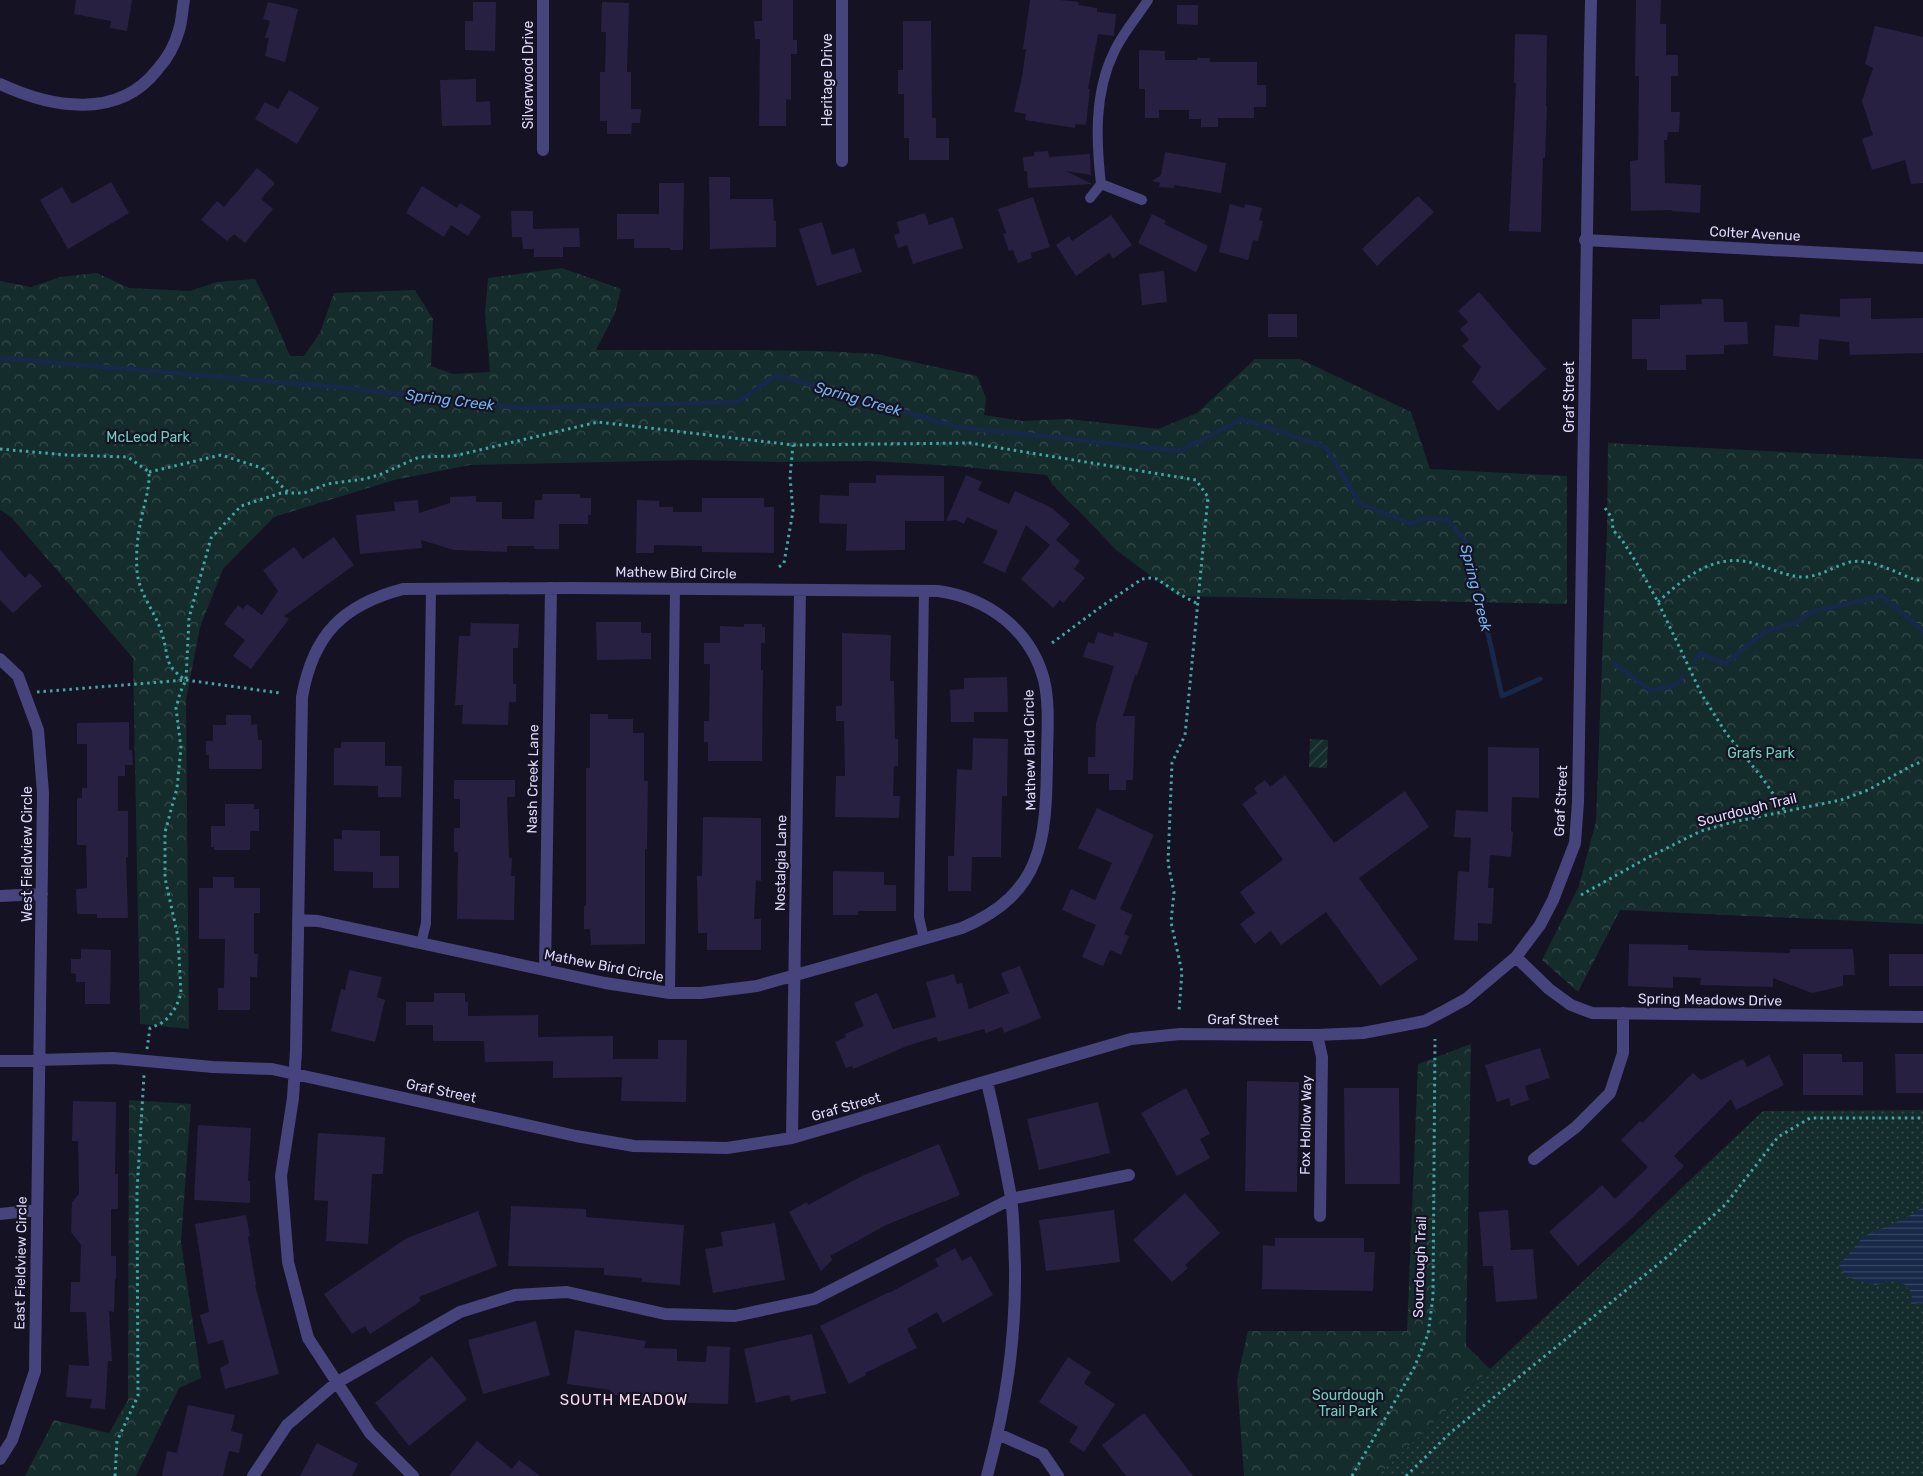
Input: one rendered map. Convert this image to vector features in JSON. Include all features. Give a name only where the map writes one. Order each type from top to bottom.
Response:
[{"type":"street","points":[[0,84],[18,93],[61,104],[88,106],[121,99],[148,82],[168,58],[179,31],[184,0]]},
{"type":"street","name":"Silverwood Drive","points":[[543,0],[543,150]]},
{"type":"street","name":"Heritage Drive","points":[[842,0],[842,161]]},
{"type":"street","name":"Graf Street","points":[[0,1061],[114,1058],[213,1067],[272,1069],[576,1136],[634,1146],[727,1148],[792,1138],[1131,1039],[1160,1035],[1317,1035],[1363,1033],[1425,1020],[1466,999],[1516,957],[1540,925],[1553,900],[1575,843],[1578,802],[1585,240],[1592,0]]},
{"type":"street","name":"Colter Avenue","points":[[1585,240],[1923,258]]},
{"type":"street","name":"Nash Creek Lane","points":[[545,970],[551,588]]},
{"type":"street","name":"Mathew Bird Circle","points":[[298,920],[318,921],[605,983],[670,993],[702,993],[757,986],[962,928],[981,920],[1013,896],[1025,881],[1034,864],[1044,829],[1046,806],[1047,720],[1044,681],[1034,654],[1017,630],[1002,616],[969,598],[954,593],[924,590],[675,588],[403,589],[364,602],[334,624],[312,658],[306,675],[302,697],[295,1074],[281,1176],[288,1262],[308,1338],[370,1433],[413,1476]]},
{"type":"street","name":"Nostalgia Lane","points":[[792,1138],[800,590]]},
{"type":"street","name":"West Fieldview Circle","points":[[0,659],[18,676],[38,730],[43,792],[39,1060]]},
{"type":"street","points":[[0,896],[42,894]]},
{"type":"street","name":"Spring Meadows Drive","points":[[1516,957],[1549,989],[1571,1004],[1592,1013],[1923,1017]]},
{"type":"street","points":[[1534,1159],[1576,1127],[1610,1093],[1623,1053],[1623,1013]]},
{"type":"street","name":"Fox Hollow Way","points":[[1317,1035],[1322,1057],[1320,1216]]},
{"type":"street","name":"East Fieldview Circle","points":[[0,1459],[12,1440],[35,1370],[39,1060]]},
{"type":"street","points":[[987,1082],[1011,1199],[1015,1251],[1016,1308],[1010,1372],[998,1434],[987,1476]]},
{"type":"street","points":[[252,1476],[287,1425],[336,1383],[460,1312],[515,1295],[567,1292],[666,1314],[735,1316],[814,1299],[1011,1199],[1129,1175]]},
{"type":"street","points":[[0,1214],[37,1210]]},
{"type":"street","points":[[998,1434],[1043,1454],[1058,1476]]},
{"type":"lane","points":[[1090,198],[1101,184],[1097,124],[1102,87],[1114,51],[1148,0]]},
{"type":"lane","points":[[1101,184],[1142,200]]},
{"type":"lane","points":[[421,944],[426,923],[431,588]]},
{"type":"lane","points":[[670,993],[675,588]]},
{"type":"lane","points":[[924,590],[919,917],[924,939]]},
{"type":"path","points":[[186,680],[189,618],[211,538],[241,506],[288,492],[304,493],[326,484],[364,480],[419,457],[454,456],[598,422],[793,445],[970,443],[1196,480],[1208,497],[1185,735],[1172,763],[1168,863],[1174,892],[1171,922],[1182,972],[1179,1011]]},
{"type":"path","points":[[779,567],[784,563],[793,511],[790,477],[793,445]]},
{"type":"path","points":[[0,449],[67,455],[128,457],[149,472],[150,482],[140,526],[137,571],[142,592],[162,634],[166,658],[173,671],[186,680]]},
{"type":"path","points":[[149,472],[221,455],[262,468],[288,492]]},
{"type":"path","points":[[1605,508],[1612,518],[1613,530],[1636,562],[1658,602],[1702,695],[1726,733],[1764,778],[1785,811]]},
{"type":"path","points":[[1658,602],[1702,567],[1722,562],[1739,561],[1754,563],[1787,574],[1805,577],[1820,574],[1852,562],[1862,561],[1916,580],[1923,580]]},
{"type":"path","points":[[1052,643],[1102,606],[1142,580],[1157,579],[1180,595],[1198,604]]},
{"type":"path","points":[[24,693],[186,680],[280,693]]},
{"type":"path","name":"Sourdough Trail","points":[[1582,895],[1647,858],[1700,831],[1841,800],[1868,790],[1923,761]]},
{"type":"path","name":"Sourdough Trail","points":[[1352,1476],[1414,1368],[1428,1334],[1433,1297],[1435,1039]]},
{"type":"path","points":[[1406,1476],[1450,1433],[1667,1257],[1725,1205],[1778,1137],[1810,1118],[1923,1118]]},
{"type":"green space","name":"McLeod Park","points":[[562,268],[621,289],[615,313],[596,350],[821,351],[877,354],[977,376],[986,398],[984,415],[1022,421],[1069,419],[1158,429],[1197,413],[1255,359],[1300,359],[1411,412],[1430,469],[1567,476],[1567,604],[1178,596],[1116,550],[1052,484],[1047,475],[955,466],[871,461],[778,462],[694,460],[470,465],[394,480],[274,517],[223,569],[200,627],[186,700],[189,1029],[140,1024],[133,658],[11,517],[0,510],[0,281],[31,287],[60,277],[97,273],[129,288],[190,291],[217,282],[255,279],[290,356],[304,356],[320,333],[334,293],[415,290],[433,319],[431,366],[453,374],[490,372],[485,313],[488,278]]},
{"type":"green space","name":"Grafs Park","points":[[1608,443],[1923,459],[1923,924],[1620,910],[1578,992],[1542,960],[1579,886],[1596,821],[1607,530]]},
{"type":"green space","points":[[1310,739],[1328,740],[1327,768],[1309,767]]},
{"type":"green space","name":"Sourdough Trail Park","points":[[1471,1044],[1466,1345],[1490,1369],[1377,1476],[1244,1476],[1237,1380],[1248,1331],[1407,1331],[1418,1064]]},
{"type":"green space","points":[[129,1100],[191,1104],[181,1242],[201,1378],[179,1388],[136,1476],[25,1476],[54,1420],[109,1433],[128,1400]]},
{"type":"green space","points":[[1923,1110],[1923,1476],[1377,1476],[1763,1111]]},
{"type":"water","points":[[1923,1207],[1923,1303],[1911,1304],[1912,1293],[1905,1285],[1896,1280],[1876,1285],[1847,1277],[1839,1265],[1864,1236],[1906,1218]]},
{"type":"building","points":[[76,0],[132,0],[127,31],[110,28],[111,21],[74,14]]},
{"type":"building","points":[[762,0],[793,0],[793,40],[797,40],[797,54],[791,54],[791,100],[786,99],[786,126],[759,126],[760,39],[755,39],[754,21],[762,21]]},
{"type":"building","points":[[1030,0],[1079,2],[1078,5],[1097,8],[1097,12],[1116,14],[1114,36],[1098,34],[1088,89],[1090,89],[1086,125],[1076,124],[1075,128],[1025,120],[1026,114],[1014,112],[1026,49],[1023,49]]},
{"type":"building","points":[[1636,0],[1661,0],[1660,24],[1666,24],[1666,55],[1678,55],[1678,76],[1671,76],[1671,112],[1680,112],[1679,132],[1668,132],[1667,140],[1664,140],[1665,183],[1701,185],[1700,213],[1672,210],[1631,211],[1630,161],[1638,160],[1639,76],[1635,76]]},
{"type":"building","points":[[268,2],[298,9],[285,62],[265,56],[269,38],[265,38],[270,21],[263,19]]},
{"type":"building","points":[[473,2],[496,2],[495,51],[465,50],[465,21],[473,21]]},
{"type":"building","points":[[602,2],[629,3],[627,72],[631,72],[631,109],[641,109],[640,123],[632,123],[631,134],[607,134],[607,121],[600,121],[600,72],[605,72],[606,32],[601,32]]},
{"type":"building","points":[[1177,5],[1198,5],[1198,25],[1177,24]]},
{"type":"building","points":[[903,21],[931,21],[932,118],[936,118],[936,138],[949,138],[949,160],[909,160],[909,138],[904,138],[904,94],[898,94],[898,70],[903,70]]},
{"type":"building","points":[[1875,26],[1923,37],[1923,183],[1911,184],[1905,160],[1872,170],[1862,139],[1873,135],[1862,101],[1873,68],[1865,64]]},
{"type":"building","points":[[1515,34],[1547,35],[1547,106],[1545,158],[1543,158],[1541,232],[1509,231],[1516,83],[1514,83]]},
{"type":"building","points":[[1139,50],[1165,51],[1165,60],[1210,58],[1210,62],[1257,62],[1257,85],[1266,85],[1266,107],[1254,107],[1254,118],[1218,118],[1218,127],[1201,127],[1201,119],[1189,119],[1189,110],[1159,110],[1159,118],[1145,118],[1145,89],[1139,89]]},
{"type":"building","points":[[476,79],[476,102],[490,101],[491,125],[442,126],[440,80]]},
{"type":"building","points":[[289,90],[319,108],[297,144],[255,119],[265,102],[278,109]]},
{"type":"building","points":[[1048,151],[1049,157],[1090,154],[1091,175],[1066,171],[1092,184],[1028,188],[1027,171],[1024,171],[1023,157],[1034,156],[1034,152]]},
{"type":"building","points":[[1165,152],[1226,163],[1221,193],[1174,185],[1174,188],[1159,187],[1160,183],[1152,181],[1161,175]]},
{"type":"building","points":[[257,168],[275,183],[261,199],[273,209],[245,243],[234,234],[227,241],[201,220],[217,201],[224,207]]},
{"type":"building","points":[[709,177],[730,177],[730,199],[773,199],[774,221],[776,221],[776,247],[710,249]]},
{"type":"building","points":[[111,182],[129,213],[68,249],[40,200],[62,187],[72,204]]},
{"type":"building","points":[[659,183],[684,183],[683,250],[634,248],[634,239],[617,239],[617,214],[659,214]]},
{"type":"building","points":[[422,186],[457,208],[460,203],[481,216],[468,236],[451,225],[444,237],[406,213]]},
{"type":"building","points":[[1418,196],[1434,212],[1377,266],[1362,249]]},
{"type":"building","points":[[1033,197],[1050,247],[1031,253],[1032,258],[1018,263],[1013,250],[1009,251],[1003,234],[1006,233],[998,209]]},
{"type":"building","points":[[1230,204],[1244,208],[1245,204],[1262,208],[1259,220],[1263,221],[1258,241],[1253,240],[1248,260],[1219,252]]},
{"type":"building","points":[[511,211],[533,211],[533,229],[579,228],[580,247],[563,247],[563,257],[534,257],[534,249],[523,249],[522,237],[512,237]]},
{"type":"building","points":[[925,213],[929,225],[953,217],[963,248],[913,264],[907,245],[898,248],[894,235],[900,233],[897,222]]},
{"type":"building","points":[[1152,214],[1166,221],[1164,224],[1208,246],[1196,272],[1138,243]]},
{"type":"building","points":[[1111,215],[1132,245],[1113,259],[1109,253],[1076,276],[1056,245],[1069,236],[1072,241]]},
{"type":"building","points":[[822,222],[832,255],[854,248],[862,272],[817,286],[799,229]]},
{"type":"building","points":[[1164,271],[1167,302],[1142,305],[1139,274]]},
{"type":"building","points":[[1479,292],[1546,369],[1498,411],[1472,382],[1481,367],[1462,346],[1469,340],[1460,329],[1468,322],[1458,311]]},
{"type":"building","points":[[1871,298],[1871,319],[1923,318],[1923,353],[1850,355],[1849,342],[1819,339],[1818,360],[1773,356],[1775,325],[1799,327],[1800,314],[1840,317],[1840,299]]},
{"type":"building","points":[[1701,299],[1723,299],[1724,322],[1747,322],[1748,344],[1724,345],[1724,354],[1686,355],[1686,370],[1647,370],[1647,359],[1632,359],[1632,319],[1660,319],[1660,305],[1702,304]]},
{"type":"building","points":[[1268,314],[1297,314],[1297,337],[1268,337]]},
{"type":"building","points":[[876,475],[944,476],[944,521],[905,521],[905,550],[846,551],[847,524],[819,523],[820,495],[849,496],[849,483],[876,483]]},
{"type":"building","points":[[966,475],[982,482],[978,490],[1009,504],[1015,491],[1052,508],[1070,524],[1056,540],[1080,561],[1074,569],[1085,578],[1063,603],[1060,600],[1053,608],[1021,579],[1050,545],[1026,525],[1005,573],[983,563],[998,531],[967,517],[964,524],[956,520],[946,521]]},
{"type":"building","points":[[543,494],[580,494],[580,498],[591,498],[591,515],[588,515],[588,524],[559,524],[559,549],[534,549],[534,546],[507,546],[507,552],[454,550],[421,540],[422,548],[360,554],[356,515],[395,511],[394,502],[418,500],[419,513],[450,503],[450,497],[476,496],[476,502],[502,502],[502,519],[534,519],[535,500],[542,500]]},
{"type":"building","points":[[702,498],[764,498],[764,507],[774,507],[774,553],[702,552],[702,546],[654,545],[654,553],[636,553],[637,500],[659,501],[659,507],[673,507],[673,512],[702,512]]},
{"type":"building","points":[[334,537],[354,565],[284,616],[289,619],[251,669],[233,656],[245,640],[224,624],[238,605],[243,609],[247,604],[262,615],[278,591],[263,570],[294,547],[303,559]]},
{"type":"building","points":[[0,550],[25,578],[30,573],[42,586],[13,613],[0,600]]},
{"type":"building","points":[[596,622],[641,622],[641,633],[651,633],[651,659],[597,660]]},
{"type":"building","points":[[471,623],[519,624],[518,648],[513,648],[513,684],[516,684],[516,702],[509,702],[508,725],[462,724],[463,705],[455,705],[459,636],[470,636]]},
{"type":"building","points":[[744,624],[762,624],[762,627],[765,627],[765,643],[761,643],[761,670],[763,670],[762,761],[708,761],[708,742],[704,742],[704,721],[709,721],[710,664],[704,664],[704,643],[720,643],[720,626],[744,627]]},
{"type":"building","points":[[1098,632],[1113,637],[1114,632],[1148,643],[1137,676],[1135,675],[1123,716],[1135,716],[1133,780],[1126,780],[1126,790],[1109,790],[1109,774],[1088,774],[1088,757],[1095,757],[1096,723],[1114,666],[1083,657],[1088,642],[1094,644]]},
{"type":"building","points":[[842,633],[891,635],[890,681],[894,681],[895,739],[898,739],[898,766],[894,766],[893,796],[900,796],[899,818],[835,817],[836,776],[845,776],[844,721],[836,721],[836,706],[842,706]]},
{"type":"building","points":[[1007,677],[1008,712],[974,712],[974,722],[951,722],[950,690],[964,689],[964,678]]},
{"type":"building","points":[[590,714],[608,714],[608,719],[633,719],[633,733],[644,733],[644,781],[648,781],[647,849],[645,849],[645,944],[591,945],[590,929],[584,929],[584,906],[586,906],[586,768],[590,768]]},
{"type":"building","points":[[226,715],[251,715],[251,725],[257,724],[258,740],[262,740],[262,769],[209,769],[206,741],[213,741],[213,725],[226,725]]},
{"type":"building","points":[[129,722],[129,750],[132,750],[133,765],[125,765],[125,776],[118,776],[118,811],[128,811],[128,857],[126,857],[128,918],[97,918],[97,914],[77,914],[76,889],[87,888],[86,845],[77,845],[77,798],[82,798],[82,788],[87,788],[87,744],[77,744],[77,723]]},
{"type":"building","points":[[973,738],[1008,739],[1007,796],[1002,796],[1001,857],[972,857],[971,891],[948,891],[948,856],[954,856],[957,769],[972,770]]},
{"type":"building","points":[[341,742],[385,742],[385,766],[402,766],[401,797],[378,797],[378,786],[334,785],[334,748],[341,748]]},
{"type":"building","points":[[1488,747],[1539,748],[1539,798],[1512,797],[1511,831],[1513,832],[1511,857],[1490,855],[1488,888],[1494,888],[1492,924],[1478,923],[1478,941],[1454,940],[1458,871],[1469,872],[1471,838],[1454,837],[1456,810],[1488,812]]},
{"type":"building","points":[[1285,775],[1334,843],[1405,791],[1429,827],[1359,878],[1418,959],[1380,986],[1326,912],[1281,945],[1271,931],[1255,944],[1240,924],[1255,913],[1240,892],[1283,860],[1242,804],[1257,793],[1254,788],[1265,780],[1270,787]]},
{"type":"building","points":[[454,780],[515,780],[515,797],[507,797],[509,858],[512,858],[511,876],[515,876],[514,920],[457,919],[458,852],[454,852],[454,828],[460,828],[460,799],[454,799]]},
{"type":"building","points":[[225,804],[254,804],[254,809],[259,809],[259,831],[250,831],[250,850],[214,850],[214,847],[211,847],[211,826],[225,826]]},
{"type":"building","points":[[1097,808],[1154,835],[1120,909],[1133,915],[1124,934],[1129,936],[1121,955],[1110,950],[1103,966],[1082,957],[1096,925],[1062,910],[1071,889],[1095,900],[1112,863],[1078,848]]},
{"type":"building","points":[[703,817],[761,818],[761,881],[756,880],[754,919],[761,919],[761,950],[707,950],[707,933],[698,933],[697,876],[702,876]]},
{"type":"building","points":[[342,830],[380,831],[380,856],[399,856],[399,888],[373,888],[373,872],[334,871],[334,839],[342,839]]},
{"type":"building","points":[[833,871],[884,872],[884,885],[896,885],[896,911],[858,911],[858,915],[833,915]]},
{"type":"building","points":[[213,877],[234,877],[234,888],[260,888],[260,913],[254,913],[254,954],[258,954],[257,977],[250,977],[250,1010],[218,1010],[218,988],[224,988],[225,939],[199,939],[199,888],[213,888]]},
{"type":"building","points":[[1629,944],[1688,945],[1688,950],[1790,953],[1790,949],[1853,949],[1855,975],[1843,975],[1843,986],[1812,993],[1773,978],[1773,987],[1700,985],[1701,978],[1673,977],[1673,988],[1628,986]]},
{"type":"building","points":[[81,949],[111,950],[110,1004],[85,1004],[85,982],[76,982],[76,974],[71,973],[71,959],[81,959]]},
{"type":"building","points":[[1889,954],[1923,954],[1923,986],[1889,986]]},
{"type":"building","points":[[1020,966],[1041,1018],[1004,1033],[1002,1027],[986,1033],[984,1029],[938,1042],[936,1037],[907,1046],[853,1069],[852,1066],[846,1068],[835,1042],[846,1037],[845,1034],[864,1026],[854,1003],[877,993],[893,1029],[936,1017],[926,982],[954,974],[957,984],[962,983],[969,1009],[1009,993],[1001,973]]},
{"type":"building","points":[[349,970],[382,977],[377,997],[385,1000],[375,1042],[331,1031],[341,989],[345,990]]},
{"type":"building","points":[[434,993],[465,993],[465,1002],[468,1002],[468,1016],[538,1015],[538,1037],[613,1036],[613,1059],[658,1059],[658,1040],[687,1040],[686,1102],[621,1101],[622,1077],[553,1078],[553,1061],[485,1062],[484,1041],[433,1041],[433,1025],[406,1025],[406,1002],[434,1002]]},
{"type":"building","points":[[1540,1048],[1550,1078],[1525,1086],[1529,1100],[1511,1106],[1509,1098],[1497,1102],[1485,1065]]},
{"type":"building","points":[[1803,1054],[1842,1054],[1842,1062],[1863,1062],[1863,1095],[1803,1095]]},
{"type":"building","points":[[1895,1054],[1923,1054],[1923,1093],[1896,1093]]},
{"type":"building","points":[[1769,1055],[1784,1085],[1736,1110],[1731,1099],[1674,1156],[1684,1166],[1630,1220],[1578,1266],[1549,1232],[1602,1185],[1615,1199],[1648,1167],[1621,1140],[1640,1121],[1642,1123],[1693,1073],[1701,1080],[1743,1059],[1747,1067]]},
{"type":"building","points":[[1247,1081],[1299,1082],[1297,1192],[1245,1191]]},
{"type":"building","points":[[1186,1088],[1210,1134],[1200,1139],[1210,1158],[1177,1176],[1141,1113]]},
{"type":"building","points":[[1344,1088],[1399,1088],[1400,1184],[1345,1184]]},
{"type":"building","points":[[73,1101],[116,1102],[115,1174],[118,1174],[118,1209],[111,1209],[111,1256],[116,1256],[116,1279],[114,1312],[109,1311],[112,1361],[108,1361],[105,1409],[90,1408],[92,1399],[66,1397],[69,1365],[89,1366],[86,1312],[70,1312],[71,1282],[80,1282],[81,1245],[71,1232],[72,1202],[79,1194],[78,1141],[72,1141]]},
{"type":"building","points":[[1098,1102],[1110,1153],[1039,1170],[1027,1119]]},
{"type":"building","points":[[198,1125],[251,1128],[248,1181],[250,1181],[250,1203],[194,1200]]},
{"type":"building","points":[[318,1133],[385,1137],[383,1174],[372,1174],[368,1244],[326,1241],[328,1201],[314,1200]]},
{"type":"building","points":[[939,1144],[960,1195],[886,1225],[830,1256],[832,1260],[821,1271],[789,1212],[807,1202],[808,1205],[862,1176]]},
{"type":"building","points":[[1185,1193],[1220,1233],[1185,1265],[1188,1268],[1172,1282],[1133,1240]]},
{"type":"building","points":[[511,1206],[586,1209],[586,1217],[684,1225],[680,1285],[642,1282],[642,1278],[604,1275],[604,1268],[508,1266]]},
{"type":"building","points":[[1114,1210],[1120,1262],[1046,1271],[1039,1220]]},
{"type":"building","points":[[1508,1210],[1511,1250],[1533,1249],[1537,1299],[1496,1302],[1493,1266],[1483,1266],[1479,1212]]},
{"type":"building","points":[[478,1211],[497,1266],[419,1297],[421,1301],[370,1334],[365,1326],[352,1334],[324,1294],[407,1238]]},
{"type":"building","points":[[246,1215],[255,1285],[279,1374],[225,1389],[220,1368],[229,1363],[223,1340],[208,1344],[200,1315],[209,1312],[195,1224]]},
{"type":"building","points":[[775,1223],[785,1280],[713,1293],[705,1249],[723,1246],[721,1232]]},
{"type":"building","points":[[1275,1238],[1364,1238],[1364,1252],[1375,1252],[1373,1291],[1262,1289],[1263,1245],[1275,1246]]},
{"type":"building","points":[[955,1248],[962,1261],[971,1256],[993,1295],[943,1323],[937,1312],[907,1329],[917,1348],[865,1373],[866,1375],[849,1384],[820,1326],[889,1293],[939,1266],[935,1259]]},
{"type":"building","points":[[536,1321],[550,1375],[483,1394],[468,1340]]},
{"type":"building","points":[[575,1330],[646,1341],[644,1348],[677,1349],[677,1361],[706,1362],[707,1346],[730,1347],[728,1404],[652,1402],[610,1394],[611,1390],[567,1384]]},
{"type":"building","points":[[812,1334],[826,1393],[791,1401],[789,1395],[756,1403],[744,1349]]},
{"type":"building","points":[[432,1356],[467,1399],[409,1446],[375,1403]]},
{"type":"building","points":[[1068,1357],[1091,1372],[1084,1383],[1115,1404],[1084,1452],[1069,1442],[1078,1427],[1039,1402]]},
{"type":"building","points":[[188,1405],[235,1415],[231,1431],[243,1434],[239,1453],[229,1451],[223,1476],[162,1476],[167,1451],[177,1453]]},
{"type":"building","points":[[1144,1413],[1193,1476],[1126,1476],[1102,1445]]},
{"type":"building","points":[[477,1441],[512,1469],[519,1460],[540,1476],[449,1476]]},
{"type":"building","points":[[317,1443],[358,1464],[352,1476],[300,1476]]},
{"type":"waterway","name":"Spring Creek","points":[[0,358],[348,388],[522,408],[737,402],[777,375],[957,427],[1180,451],[1242,419],[1326,447],[1359,503],[1411,524],[1423,518],[1448,520],[1468,544],[1502,696],[1540,679]]},
{"type":"waterway","name":"Spring Creek","points":[[1694,662],[1700,653],[1725,664],[1764,632],[1797,622],[1811,612],[1882,596],[1923,631]]},
{"type":"waterway","name":"Spring Creek","points":[[1615,664],[1651,691],[1676,685],[1683,676]]},
{"type":"district","name":"SOUTH MEADOW","points":[[624,1400]]}]
